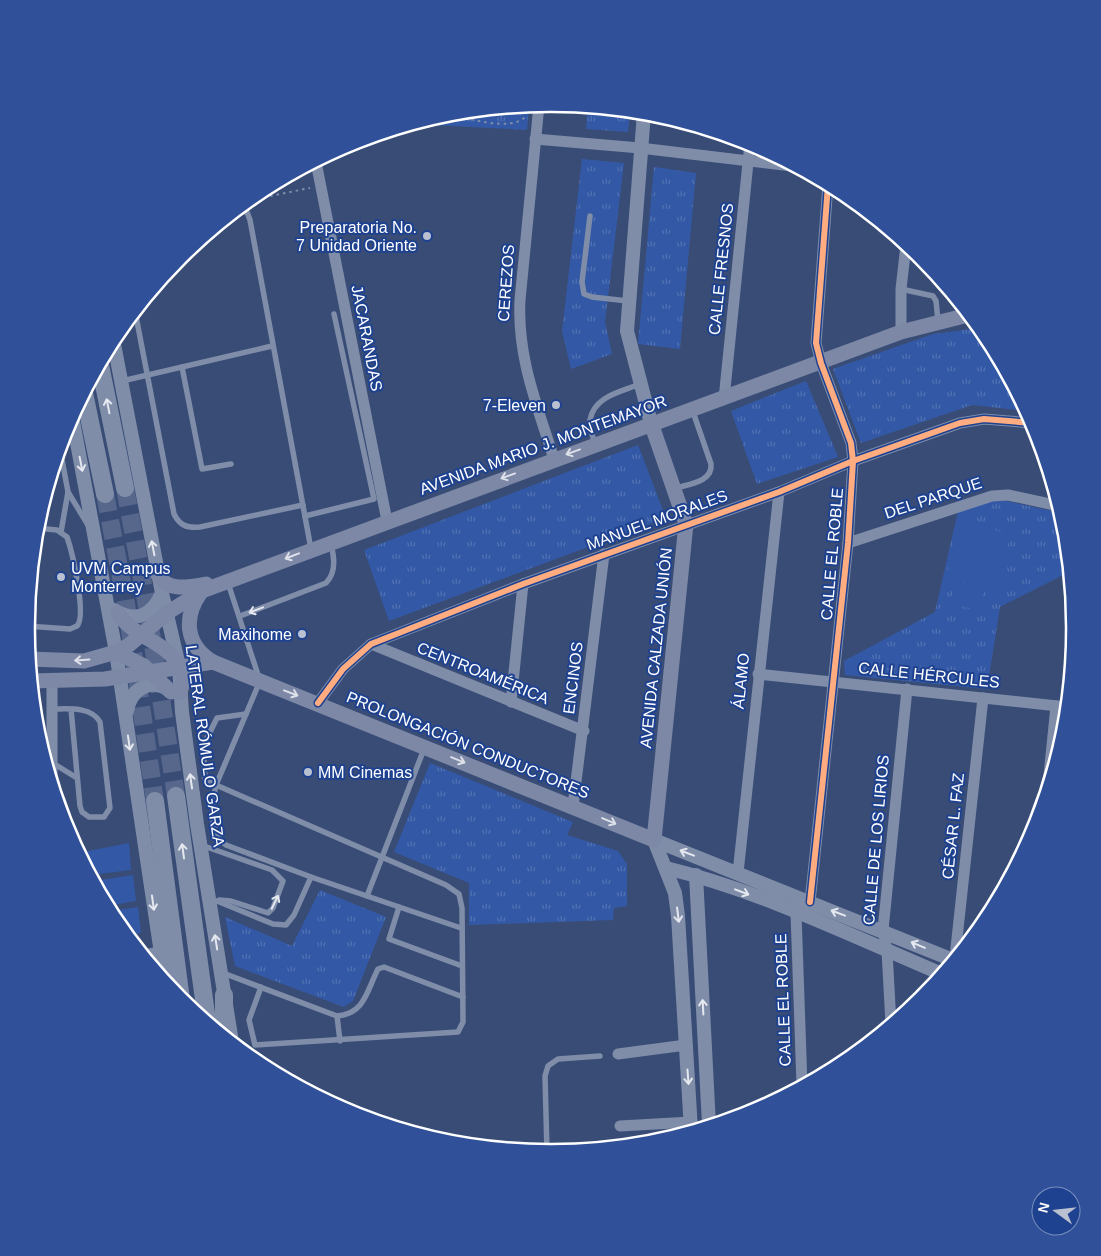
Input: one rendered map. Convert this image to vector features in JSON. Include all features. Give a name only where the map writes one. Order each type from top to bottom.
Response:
[{"type":"main road","name":"AVENIDA MARIO J. MONTEMAYOR","points":[[116,652],[166,613],[202,591],[227,581],[901,332],[961,316]]},
{"type":"main road","points":[[102,374],[125,488]]},
{"type":"main road","points":[[86,404],[105,494]]},
{"type":"main road","name":"AVENIDA CALZADA UNIÓN","points":[[651,423],[686,524],[654,840]]},
{"type":"main road","points":[[158,575],[166,584],[179,587],[227,581]]},
{"type":"main road","points":[[202,591],[190,611],[189,632],[196,648],[213,662]]},
{"type":"main road","points":[[113,609],[130,627],[170,652],[179,666]]},
{"type":"main road","points":[[36,659],[84,661],[116,652],[152,672],[176,693],[184,677],[197,663]]},
{"type":"main road","points":[[38,681],[85,682],[213,662]]},
{"type":"main road","name":"PROLONGACIÓN CONDUCTORES","points":[[213,662],[574,806],[654,840]]},
{"type":"main road","points":[[176,796],[206,1011]]},
{"type":"main road","points":[[155,801],[180,987]]},
{"type":"main road","points":[[224,995],[224,1026]]},
{"type":"street","name":"CEREZOS","points":[[538,113],[520,300],[519,333],[527,374],[554,459]]},
{"type":"street","name":"AVENIDA CALZADA UNIÓN","points":[[643,121],[627,331],[651,423]]},
{"type":"street","points":[[535,138],[773,164]]},
{"type":"street","name":"CALLE FRESNOS","points":[[724,398],[749,152]]},
{"type":"street","name":"JACARANDAS","points":[[317,169],[358,405],[369,458],[387,521]]},
{"type":"street","name":"CALLE EL ROBLE","points":[[810,902],[848,543],[853,461],[849,436],[821,363],[816,343],[827,193]]},
{"type":"street","points":[[901,332],[901,289],[905,254]]},
{"type":"street","name":"LATERAL RÓMULO GARZA","points":[[116,352],[158,575],[179,666],[176,693],[182,712],[200,845],[213,901],[220,972],[230,1032]]},
{"type":"street","name":"MANUEL MORALES","points":[[318,704],[343,669],[371,644],[522,584],[779,492],[853,461],[971,420],[1001,419],[1023,422]]},
{"type":"street","points":[[75,430],[94,533],[113,609],[116,652],[162,967]]},
{"type":"street","name":"ÁLAMO","points":[[738,873],[779,492]]},
{"type":"street","name":"DEL PARQUE","points":[[848,543],[992,496],[1008,496],[1050,504]]},
{"type":"street","name":"ENCINOS","points":[[574,806],[604,554]]},
{"type":"street","points":[[511,702],[522,584]]},
{"type":"street","points":[[113,609],[134,617],[144,616],[156,606],[162,593]]},
{"type":"street","name":"CENTROAMÉRICA","points":[[371,644],[584,730]]},
{"type":"street","name":"CALLE HÉRCULES","points":[[758,674],[1060,706]]},
{"type":"street","points":[[51,754],[52,682]]},
{"type":"street","points":[[126,718],[130,698],[142,687],[159,685],[176,693]]},
{"type":"street","name":"CALLE DE LOS LIRIOS","points":[[891,1016],[887,951],[883,930],[907,689]]},
{"type":"street","name":"CÉSAR L. FAZ","points":[[955,946],[983,698]]},
{"type":"street","points":[[654,840],[947,956]]},
{"type":"street","name":"AVENIDA CALZADA UNIÓN","points":[[654,840],[675,894],[678,916],[691,1124]]},
{"type":"street","points":[[666,868],[696,876],[796,913],[935,971]]},
{"type":"street","points":[[696,876],[709,1118]]},
{"type":"street","name":"CALLE EL ROBLE","points":[[796,913],[802,1077]]},
{"type":"street","points":[[151,953],[160,952]]},
{"type":"street","points":[[618,1054],[686,1045]]},
{"type":"street","points":[[620,1126],[684,1126]]},
{"type":"lane","points":[[246,212],[250,220],[311,549]]},
{"type":"lane","points":[[590,216],[582,282],[584,294],[592,297],[628,301]]},
{"type":"lane","points":[[901,289],[933,296],[936,301],[938,321]]},
{"type":"lane","points":[[334,314],[348,354]]},
{"type":"lane","points":[[137,321],[174,514],[181,524],[187,527],[200,527],[303,505]]},
{"type":"lane","points":[[122,380],[272,346]]},
{"type":"lane","points":[[182,367],[202,469],[231,464]]},
{"type":"lane","points":[[595,444],[590,421],[596,405],[604,398],[640,384]]},
{"type":"lane","points":[[675,488],[700,481],[707,477],[711,471],[711,464],[692,409]]},
{"type":"lane","points":[[305,516],[374,499],[369,458]]},
{"type":"lane","points":[[62,464],[68,492],[94,533]]},
{"type":"lane","points":[[61,532],[68,492]]},
{"type":"lane","points":[[35,627],[70,629],[80,624],[80,602],[68,540],[61,532],[45,529]]},
{"type":"lane","points":[[240,616],[326,584],[333,573],[334,567],[330,542]]},
{"type":"lane","points":[[227,581],[260,681],[216,785],[211,806],[217,836],[221,841],[311,877],[461,928]]},
{"type":"lane","points":[[52,709],[71,709],[93,714],[97,717],[103,730],[110,808],[104,817],[89,818],[82,812],[71,709]]},
{"type":"lane","points":[[246,714],[217,718],[203,746],[206,778],[216,785],[382,856],[456,891],[461,900],[463,1022],[458,1032],[255,1045],[249,1020],[261,987]]},
{"type":"lane","points":[[367,896],[425,747]]},
{"type":"lane","points":[[53,763],[77,778]]},
{"type":"lane","points":[[195,808],[211,806]]},
{"type":"lane","points":[[200,845],[272,870],[283,881],[273,908],[268,913],[231,900],[213,901]]},
{"type":"lane","points":[[213,901],[273,924],[286,925],[294,915],[311,877]]},
{"type":"lane","points":[[400,907],[389,940],[462,966]]},
{"type":"lane","points":[[220,972],[337,1016],[347,1015],[359,1008],[378,969],[384,967],[463,997]]},
{"type":"lane","points":[[337,1016],[340,1041]]},
{"type":"lane","points":[[547,1144],[546,1076],[548,1066],[558,1059],[600,1056]]},
{"type":"path","points":[[472,119],[482,122],[505,123],[521,121],[525,117],[525,114]]},
{"type":"path","points":[[269,196],[321,186]]},
{"type":"green space","points":[[528,113],[527,130],[437,125],[483,117]]},
{"type":"green space","points":[[587,114],[629,119],[628,132],[586,129]]},
{"type":"green space","points":[[582,159],[624,163],[605,322],[612,354],[571,369],[562,331]]},
{"type":"green space","points":[[654,167],[696,173],[680,349],[638,344]]},
{"type":"green space","points":[[970,329],[997,370],[1018,410],[972,405],[861,443],[833,369],[933,334]]},
{"type":"green space","points":[[806,381],[838,457],[757,484],[731,411]]},
{"type":"green space","points":[[638,445],[666,518],[389,621],[364,550]]},
{"type":"green space","points":[[982,501],[1006,501],[1052,511],[1062,561],[1063,575],[1000,607],[987,689],[845,675],[844,661],[935,612],[958,511]]},
{"type":"green space","points":[[959,521],[1010,534],[998,592],[946,579]]},
{"type":"green space","points":[[956,585],[983,592],[980,610],[951,604]]},
{"type":"green space","points":[[430,763],[573,822],[567,835],[618,851],[627,864],[627,906],[614,908],[613,920],[469,925],[469,883],[394,852]]},
{"type":"green space","points":[[129,843],[131,870],[98,874],[86,851]]},
{"type":"green space","points":[[133,875],[136,901],[116,904],[101,880]]},
{"type":"green space","points":[[320,890],[386,917],[353,1001],[344,1007],[235,966],[225,917],[292,946]]},
{"type":"green space","points":[[138,907],[141,933],[136,934],[119,910]]},
{"type":"tunnel","points":[[125,488],[146,600],[176,796]]},
{"type":"tunnel","points":[[105,494],[126,604],[155,801]]},
{"type":"cycle path","points":[[810,902],[848,543],[853,461],[851,443],[821,363],[816,343],[827,193]]},
{"type":"cycle path","points":[[318,703],[343,669],[371,644],[523,584],[779,492],[853,461],[960,423],[984,419],[1023,422]]},
{"type":"place","name":"Preparatoria No. 7 Unidad Oriente","points":[[427,236]]},
{"type":"place","name":"7-Eleven","points":[[556,405]]},
{"type":"place","name":"UVM Campus Monterrey","points":[[61,577]]},
{"type":"place","name":"Maxihome","points":[[302,634]]},
{"type":"place","name":"MM Cinemas","points":[[308,772]]}]
